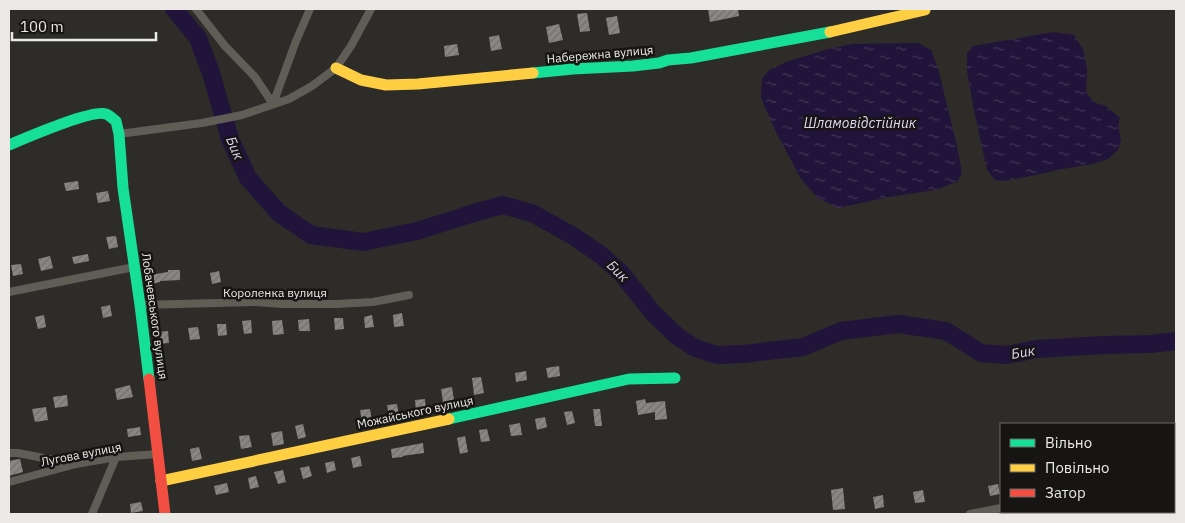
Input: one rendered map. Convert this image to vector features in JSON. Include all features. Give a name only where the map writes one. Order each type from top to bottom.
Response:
[{"type":"street","points":[[196,9],[225,46],[255,77],[273,104]]},
{"type":"street","points":[[273,104],[310,9]]},
{"type":"street","points":[[120,134],[202,124],[242,115],[289,99],[312,86],[336,68],[351,46],[371,9]]},
{"type":"street","name":"Набережна вулиця","points":[[336,68],[361,80],[386,85],[418,84],[573,69],[633,66],[691,58],[791,40],[925,10]]},
{"type":"street","name":"Лобачевського вулиця","points":[[9,145],[93,114],[106,114],[116,121],[120,134],[123,188],[140,304],[166,514]]},
{"type":"street","points":[[9,292],[134,267]]},
{"type":"street","name":"Короленка вулиця","points":[[140,304],[255,302],[336,304],[373,302],[409,296]]},
{"type":"street","name":"Можайського вулиця","points":[[161,481],[629,379],[675,378]]},
{"type":"street","points":[[9,453],[76,464]]},
{"type":"street","name":"Лугова вулиця","points":[[9,482],[76,464],[116,457],[158,454]]},
{"type":"street","points":[[92,514],[116,457]]},
{"type":"street","points":[[970,514],[1000,508]]},
{"type":"water","points":[[1053,32],[1074,35],[1083,49],[1087,69],[1086,93],[1096,103],[1106,106],[1120,118],[1118,125],[1121,140],[1118,150],[1108,159],[1093,164],[1004,181],[995,180],[987,170],[967,71],[967,53],[973,46]]},
{"type":"water","name":"Шламовідстійник","points":[[918,43],[931,50],[938,68],[962,172],[958,181],[936,190],[889,197],[838,208],[818,198],[801,179],[776,132],[761,98],[762,79],[769,70],[786,62],[831,48],[853,44]]},
{"type":"building","points":[[708,9],[738,9],[739,16],[710,22]]},
{"type":"building","points":[[587,13],[590,31],[580,32],[577,14]]},
{"type":"building","points":[[617,16],[620,33],[609,35],[606,18]]},
{"type":"building","points":[[559,24],[563,40],[549,43],[546,27]]},
{"type":"building","points":[[499,35],[502,49],[491,51],[489,37]]},
{"type":"building","points":[[457,44],[459,55],[445,57],[444,46]]},
{"type":"building","points":[[78,181],[79,189],[66,191],[64,183]]},
{"type":"building","points":[[108,191],[110,201],[98,203],[96,193]]},
{"type":"building","points":[[116,236],[118,247],[109,249],[106,237]]},
{"type":"building","points":[[88,254],[89,261],[74,264],[72,257]]},
{"type":"building","points":[[50,256],[53,268],[41,271],[38,259]]},
{"type":"building","points":[[21,264],[23,274],[13,276],[11,265]]},
{"type":"building","points":[[168,270],[180,270],[180,280],[160,281],[152,284],[151,281],[144,282],[143,276],[168,272]]},
{"type":"building","points":[[219,271],[221,282],[212,284],[210,273]]},
{"type":"building","points":[[110,305],[112,316],[103,318],[101,307]]},
{"type":"building","points":[[402,313],[404,326],[394,327],[393,315]]},
{"type":"building","points":[[44,315],[46,327],[38,329],[35,317]]},
{"type":"building","points":[[372,315],[374,327],[365,328],[364,317]]},
{"type":"building","points":[[334,318],[343,318],[344,329],[335,330]]},
{"type":"building","points":[[309,319],[310,331],[299,331],[298,320]]},
{"type":"building","points":[[251,320],[252,333],[244,334],[242,321]]},
{"type":"building","points":[[282,320],[284,334],[273,335],[272,321]]},
{"type":"building","points":[[217,324],[226,324],[227,335],[218,336]]},
{"type":"building","points":[[198,327],[200,339],[190,340],[188,328]]},
{"type":"building","points":[[168,331],[169,343],[159,344],[157,332]]},
{"type":"building","points":[[559,366],[560,376],[548,378],[546,368]]},
{"type":"building","points":[[526,371],[527,380],[516,382],[515,373]]},
{"type":"building","points":[[481,377],[484,393],[474,395],[472,378]]},
{"type":"building","points":[[130,385],[133,397],[117,400],[115,389]]},
{"type":"building","points":[[452,387],[454,400],[443,402],[441,389]]},
{"type":"building","points":[[67,395],[68,406],[55,408],[53,397]]},
{"type":"building","points":[[425,399],[426,411],[416,412],[415,400]]},
{"type":"building","points":[[645,399],[646,403],[665,401],[667,419],[655,420],[655,412],[638,415],[636,401]]},
{"type":"building","points":[[397,404],[399,416],[389,418],[387,405]]},
{"type":"building","points":[[46,407],[48,420],[35,422],[32,409]]},
{"type":"building","points":[[370,409],[372,421],[362,422],[360,410]]},
{"type":"building","points":[[593,409],[600,409],[602,426],[595,426]]},
{"type":"building","points":[[572,411],[575,423],[567,425],[564,412]]},
{"type":"building","points":[[545,417],[547,427],[537,430],[535,419]]},
{"type":"building","points":[[520,423],[522,435],[511,436],[509,425]]},
{"type":"building","points":[[303,424],[306,437],[298,439],[295,426]]},
{"type":"building","points":[[140,427],[141,435],[128,437],[127,429]]},
{"type":"building","points":[[487,429],[490,441],[481,442],[479,430]]},
{"type":"building","points":[[282,431],[284,444],[273,446],[271,433]]},
{"type":"building","points":[[249,435],[252,447],[241,449],[239,436]]},
{"type":"building","points":[[465,436],[468,452],[460,454],[457,438]]},
{"type":"building","points":[[423,443],[424,453],[392,458],[391,449]]},
{"type":"building","points":[[199,447],[202,459],[192,461],[190,449]]},
{"type":"building","points":[[360,456],[362,466],[353,468],[351,458]]},
{"type":"building","points":[[20,459],[23,472],[9,476],[9,461]]},
{"type":"building","points":[[334,461],[336,470],[327,473],[325,463]]},
{"type":"building","points":[[309,466],[312,476],[303,479],[300,468]]},
{"type":"building","points":[[283,470],[286,482],[278,484],[274,472]]},
{"type":"building","points":[[256,476],[259,487],[250,489],[248,478]]},
{"type":"building","points":[[227,483],[229,492],[216,495],[214,486]]},
{"type":"building","points":[[998,484],[1000,494],[990,496],[988,486]]},
{"type":"building","points":[[843,488],[845,509],[833,510],[831,490]]},
{"type":"building","points":[[923,490],[925,502],[915,503],[913,492]]},
{"type":"building","points":[[883,495],[884,507],[875,509],[873,497]]},
{"type":"building","points":[[141,502],[143,511],[131,513],[130,504]]},
{"type":"waterway","name":"Бик","points":[[174,9],[198,38],[211,73],[230,139],[248,178],[279,213],[311,235],[363,242],[417,231],[503,205],[534,214],[573,236],[601,255],[622,274],[653,313],[677,336],[695,348],[717,355],[803,347],[841,331],[898,324],[946,331],[981,353],[1007,355],[1037,349],[1151,344],[1176,341]]},
{"type":"traffic: fast","points":[[533,73],[659,63],[830,32]]},
{"type":"traffic: fast","points":[[9,145],[87,116],[106,114],[116,121],[119,134],[123,188],[149,379]]},
{"type":"traffic: fast","points":[[449,419],[629,379],[675,378]]},
{"type":"traffic: slow","points":[[830,32],[925,10]]},
{"type":"traffic: slow","points":[[336,68],[361,80],[386,85],[418,84],[533,73]]},
{"type":"traffic: slow","points":[[161,481],[449,419]]},
{"type":"traffic: jam","points":[[149,379],[165,514]]}]
